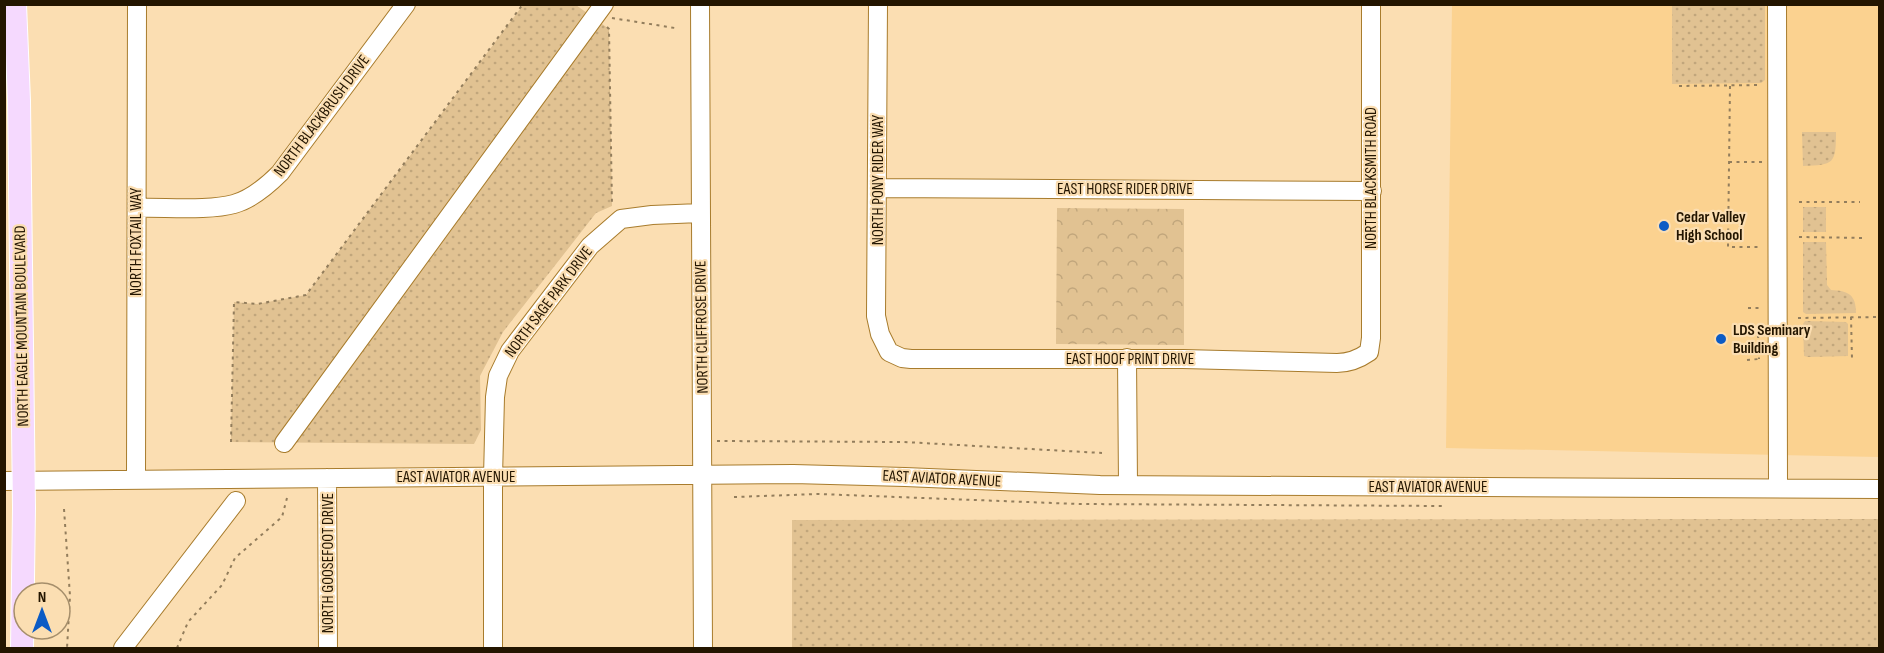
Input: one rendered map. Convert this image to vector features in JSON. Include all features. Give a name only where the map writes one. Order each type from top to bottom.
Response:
[{"type":"main road","name":"NORTH EAGLE MOUNTAIN BOULEVARD","points":[[15,4],[11,44],[14,481],[22,648]]},
{"type":"street","name":"NORTH FOXTAIL WAY","points":[[136,480],[137,4]]},
{"type":"street","name":"NORTH BLACKBRUSH DRIVE","points":[[137,208],[221,206],[235,204],[253,195],[280,173],[406,4]]},
{"type":"street","name":"NORTH CLIFFROSE DRIVE","points":[[700,4],[704,475],[703,648]]},
{"type":"street","name":"NORTH PONY RIDER WAY","points":[[878,4],[876,316],[880,334],[889,352]]},
{"type":"street","name":"NORTH BLACKSMITH ROAD","points":[[1369,352],[1372,191],[1371,4]]},
{"type":"street","points":[[1777,4],[1778,488]]},
{"type":"street","points":[[284,443],[600,11]]},
{"type":"street","name":"EAST HORSE RIDER DRIVE","points":[[878,188],[1372,191]]},
{"type":"street","points":[[617,213],[652,215],[700,213]]},
{"type":"street","name":"NORTH SAGE PARK DRIVE","points":[[493,648],[493,477],[498,376],[510,351],[617,213]]},
{"type":"street","name":"EAST HOOF PRINT DRIVE","points":[[889,352],[911,359],[1127,358],[1347,363],[1369,352]]},
{"type":"street","points":[[1127,358],[1128,485]]},
{"type":"street","name":"EAST AVIATOR AVENUE","points":[[14,481],[861,475],[1128,485],[1880,489]]},
{"type":"street","name":"NORTH GOOSEFOOT DRIVE","points":[[327,478],[328,648]]},
{"type":"street","points":[[123,648],[236,501]]},
{"type":"path","points":[[231,442],[234,302],[257,304],[306,295],[523,4]]},
{"type":"path","points":[[600,11],[675,28]]},
{"type":"path","points":[[600,11],[609,29],[617,213]]},
{"type":"path","points":[[1679,86],[1764,85]]},
{"type":"path","points":[[1730,86],[1728,247],[1767,247]]},
{"type":"path","points":[[1729,162],[1767,162]]},
{"type":"path","points":[[1799,202],[1860,202]]},
{"type":"path","points":[[1799,237],[1864,237]]},
{"type":"path","points":[[1748,308],[1765,308]]},
{"type":"path","points":[[1851,317],[1852,359]]},
{"type":"path","points":[[1798,318],[1879,317]]},
{"type":"path","points":[[1751,334],[1765,334]]},
{"type":"path","points":[[1758,334],[1759,359]]},
{"type":"path","points":[[1747,360],[1765,359]]},
{"type":"path","points":[[714,441],[904,442],[1102,453]]},
{"type":"path","points":[[177,648],[188,621],[222,585],[235,558],[282,517],[286,498]]},
{"type":"path","points":[[64,509],[70,596],[67,648]]},
{"type":"shaded area","name":"Cedar Valley High School","points":[[1452,5],[1879,5],[1879,457],[1446,448]]},
{"type":"green space","points":[[523,5],[576,5],[609,29],[612,206],[596,213],[503,332],[480,376],[481,430],[474,444],[231,442],[234,302],[257,304],[306,295]]},
{"type":"green space","points":[[1672,5],[1765,5],[1765,80],[1761,83],[1672,84]]},
{"type":"green space","points":[[1802,132],[1836,132],[1834,157],[1831,161],[1821,165],[1803,166]]},
{"type":"green space","points":[[1803,207],[1826,207],[1826,232],[1803,232]]},
{"type":"green space","points":[[1057,208],[1184,209],[1184,345],[1056,344]]},
{"type":"green space","points":[[1803,242],[1826,242],[1827,285],[1831,290],[1842,291],[1850,295],[1856,307],[1856,313],[1806,314],[1803,312]]},
{"type":"green space","points":[[1805,321],[1846,322],[1848,324],[1848,356],[1804,356],[1803,324]]},
{"type":"green space","points":[[1879,519],[1879,648],[792,648],[792,520]]},
{"type":"place","name":"Cedar Valley High School","points":[[1664,226]]},
{"type":"place","name":"LDS Seminary Building","points":[[1721,339]]}]
